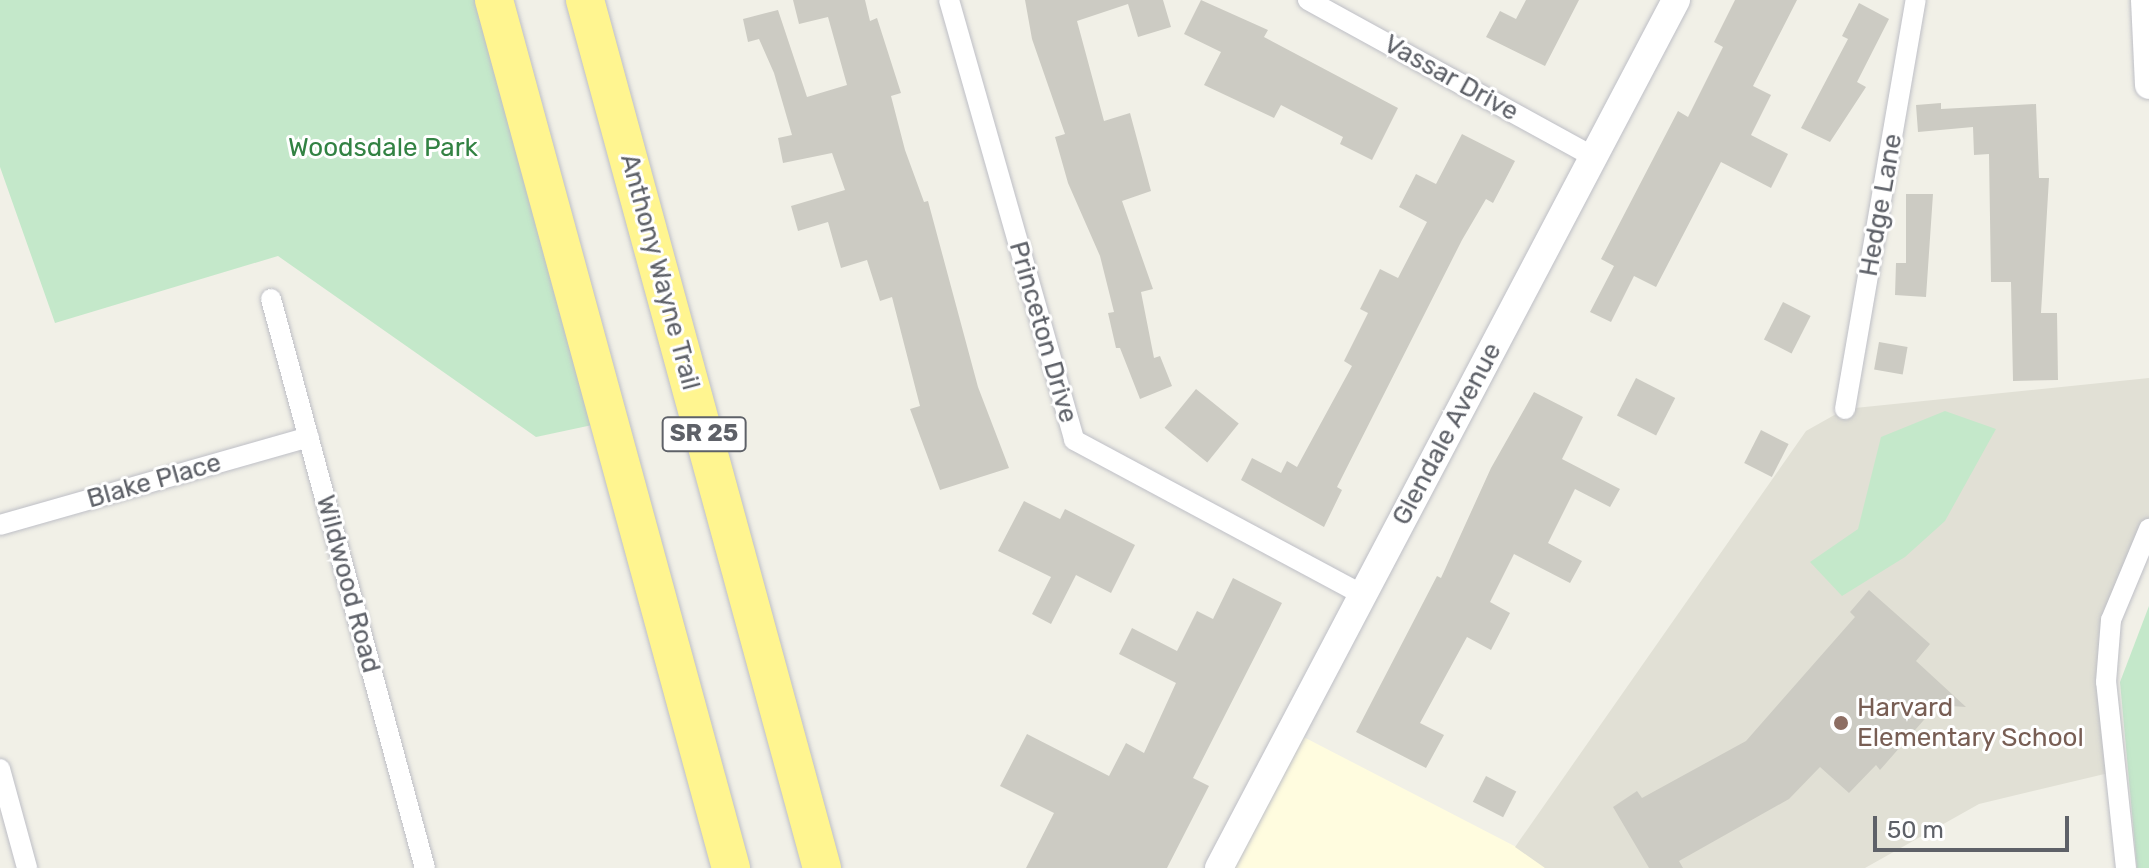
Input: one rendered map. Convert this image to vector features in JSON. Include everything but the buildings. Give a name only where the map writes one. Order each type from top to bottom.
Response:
[{"type":"highway","points":[[494,0],[731,868]]},
{"type":"highway","name":"Anthony Wayne Trail","points":[[585,0],[822,868]]},
{"type":"highway","points":[[670,640],[710,868]]},
{"type":"street","name":"Princeton Drive","points":[[949,0],[1074,440],[1363,595]]},
{"type":"street","name":"Vassar Drive","points":[[1308,0],[1593,157]]},
{"type":"street","name":"Glendale Avenue","points":[[1219,868],[1676,0]]},
{"type":"street","name":"Hedge Lane","points":[[1845,409],[1916,0]]},
{"type":"street","points":[[2145,0],[2149,85]]},
{"type":"street","name":"Wildwood Road","points":[[271,299],[425,868]]},
{"type":"street","name":"Blake Place","points":[[0,525],[309,437]]},
{"type":"street","points":[[2126,868],[2106,682],[2111,620],[2149,529]]},
{"type":"street","points":[[0,769],[27,868]]},
{"type":"shaded area","points":[[2149,378],[2149,529],[2111,620],[2113,772],[1979,804],[1865,868],[1545,868],[1515,847],[1806,431],[1845,409]]},
{"type":"shaded area","points":[[1292,731],[1532,855],[1545,868],[1219,868]]},
{"type":"green space","name":"Woodsdale Park","points":[[0,0],[495,0],[611,421],[536,437],[278,256],[55,323],[0,167]]},
{"type":"green space","points":[[1945,411],[1996,429],[1945,521],[1905,557],[1842,596],[1810,562],[1858,529],[1881,437]]},
{"type":"green space","points":[[2149,606],[2149,868],[2137,868],[2120,682]]},
{"type":"place","name":"Harvard Elementary School","points":[[1841,723]]}]
